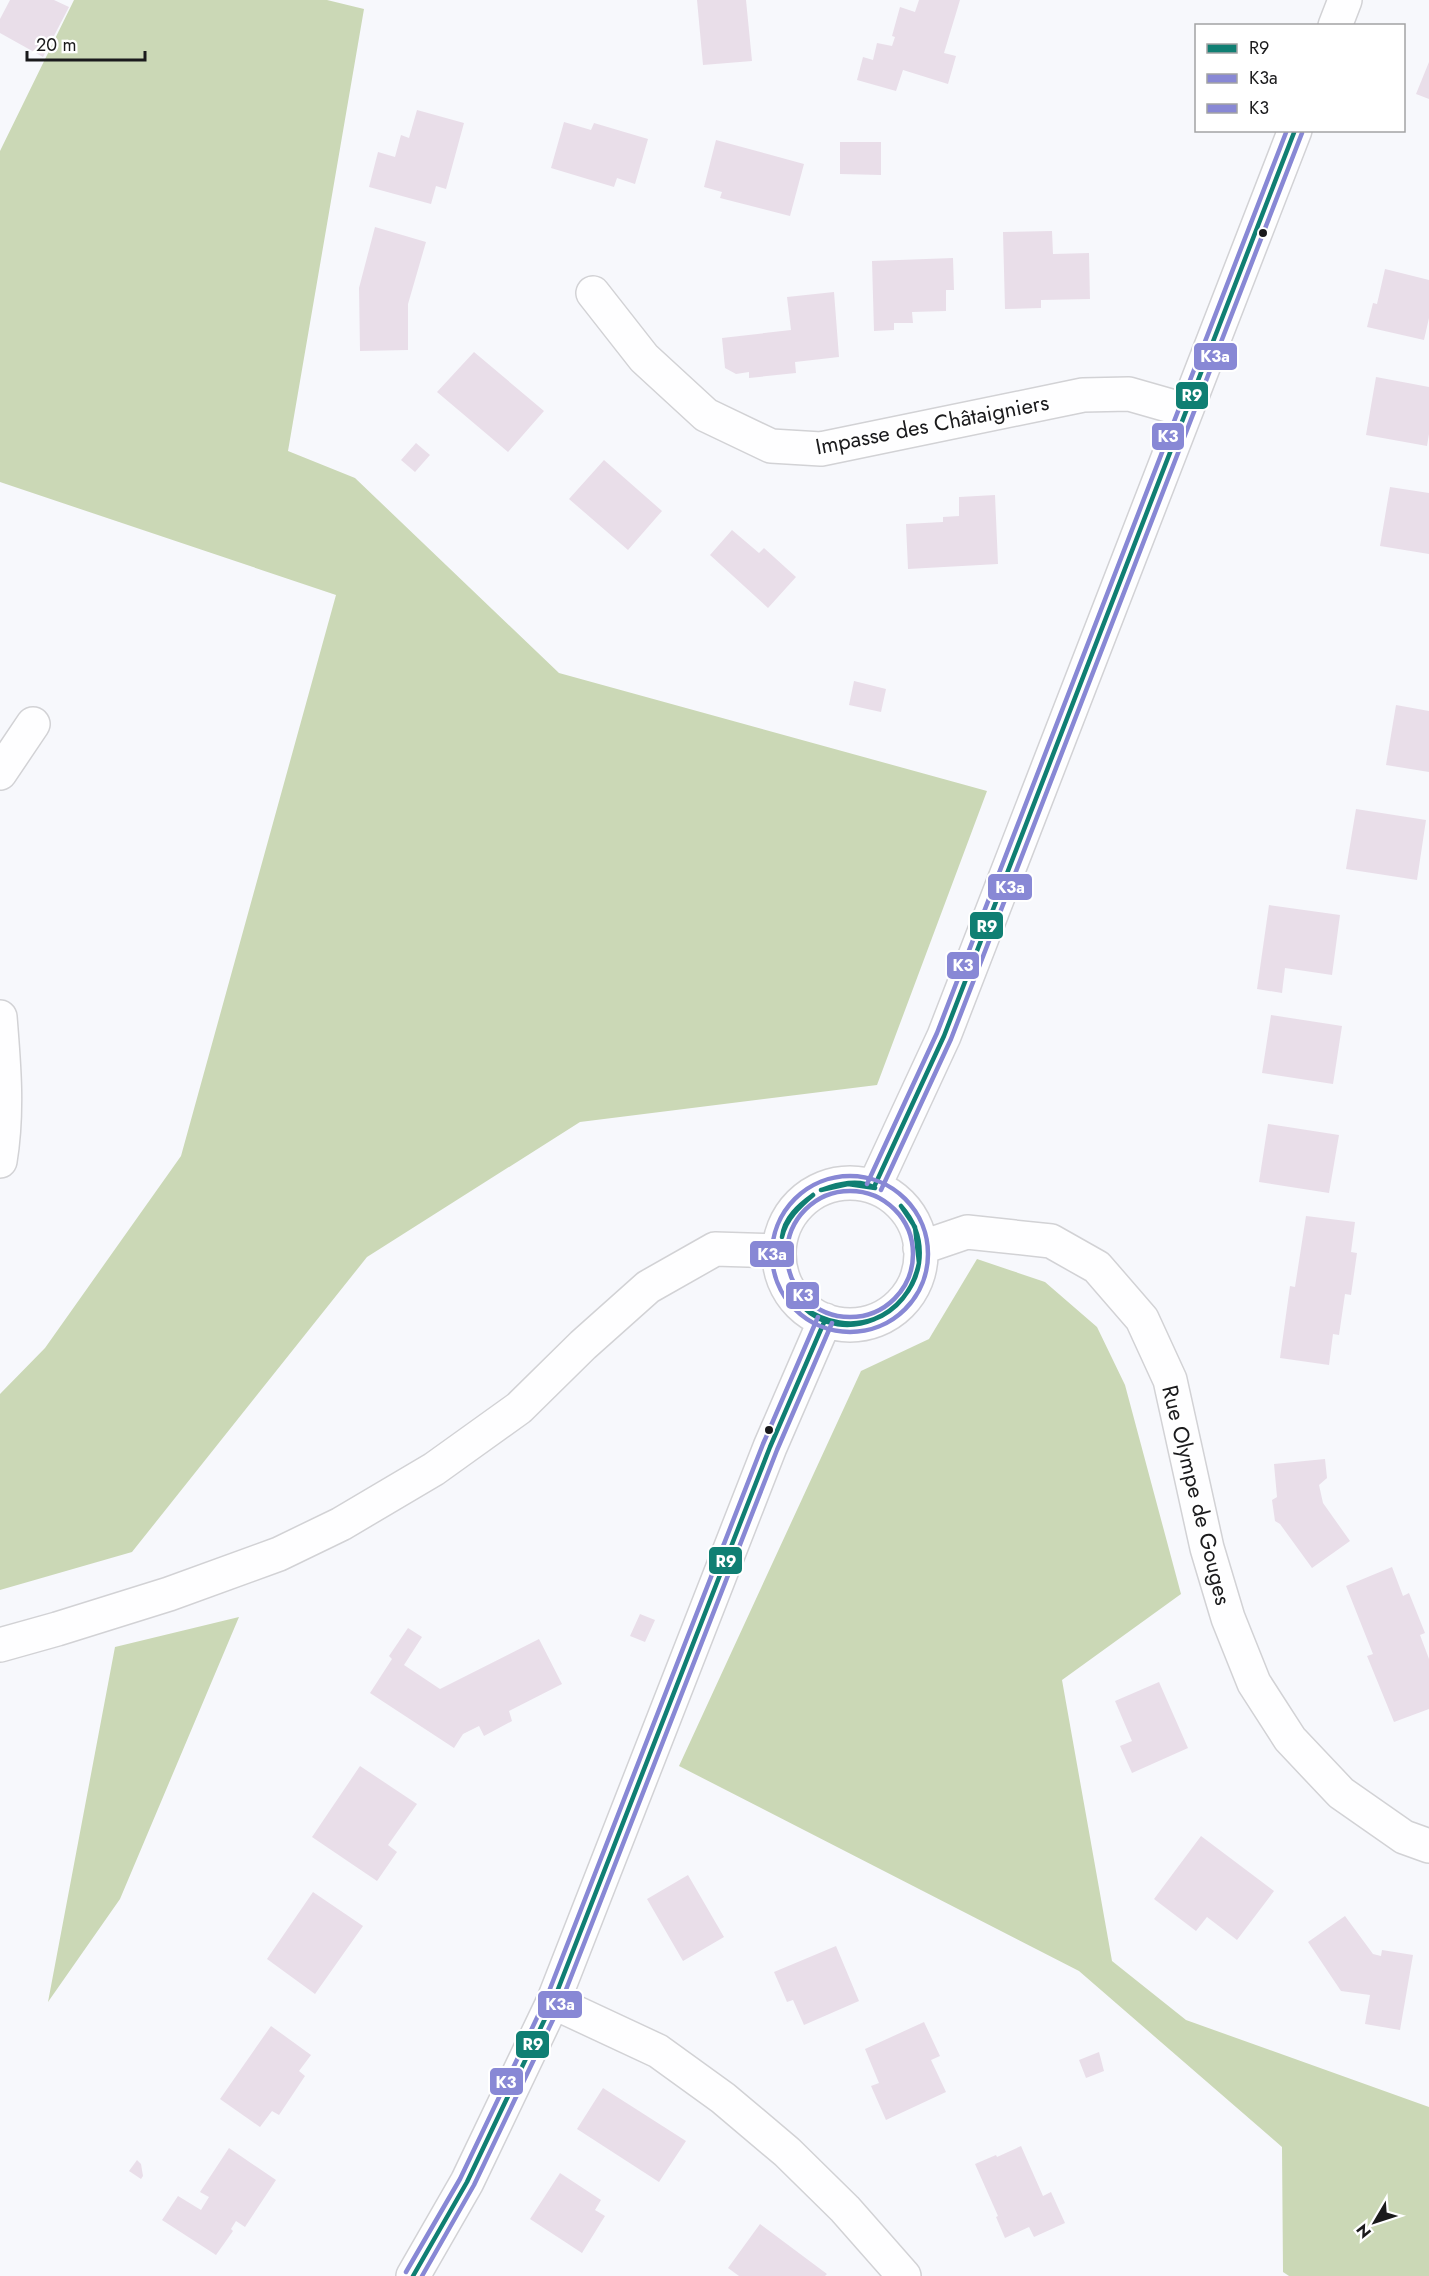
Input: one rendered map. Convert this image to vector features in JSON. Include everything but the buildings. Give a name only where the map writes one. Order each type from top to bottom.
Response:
[{"type":"street","points":[[1336,24],[1345,0]]},
{"type":"street","points":[[874,1187],[944,1036],[1294,132]]},
{"type":"street","name":"Impasse des Châtaigniers","points":[[593,293],[644,358],[706,415],[771,446],[821,449],[1083,395],[1129,394],[1185,410]]},
{"type":"street","points":[[0,773],[33,724]]},
{"type":"street","points":[[0,1017],[5,1084],[0,1161]]},
{"type":"street","points":[[852,1183],[874,1187],[892,1197],[906,1211],[916,1228],[920,1248],[919,1271],[909,1293],[893,1310],[872,1321],[848,1325],[825,1320],[806,1309],[791,1293],[781,1273],[779,1251],[783,1229],[794,1210],[810,1194],[831,1185],[852,1183]]},
{"type":"street","name":"Rue Olympe de Gouges","points":[[920,1248],[967,1232],[1051,1241],[1096,1266],[1142,1319],[1170,1380],[1207,1548],[1228,1618],[1254,1683],[1290,1739],[1341,1792],[1404,1837],[1429,1846]]},
{"type":"street","points":[[0,1645],[169,1594],[279,1554],[341,1524],[434,1469],[519,1408],[583,1345],[648,1287],[715,1249],[779,1251]]},
{"type":"street","points":[[413,2276],[467,2182],[552,2002],[770,1447],[825,1320]]},
{"type":"street","points":[[552,2002],[658,2050],[723,2098],[795,2160],[845,2209],[904,2276]]},
{"type":"green space","points":[[74,0],[327,0],[364,9],[288,451],[355,478],[559,673],[987,791],[877,1085],[580,1122],[367,1257],[132,1552],[0,1590],[0,1394],[45,1348],[181,1156],[336,595],[0,482],[0,151]]},
{"type":"green space","points":[[977,1259],[1045,1282],[1097,1327],[1125,1385],[1181,1594],[1062,1680],[1112,1961],[1186,2020],[1429,2107],[1429,2276],[1289,2276],[1283,2272],[1282,2147],[1079,1971],[679,1766],[861,1371],[929,1339]]},
{"type":"green space","points":[[239,1617],[120,1899],[48,2002],[115,1647]]},
{"type":"transit line","name":"K3","points":[[867,1184],[937,1033],[1286,132]]},
{"type":"transit line","name":"R9","points":[[874,1187],[944,1036],[1294,132]]},
{"type":"transit line","name":"K3a","points":[[881,1190],[951,1039],[1302,133]]},
{"type":"transit line","name":"K3a","points":[[850,1176],[880,1182],[905,1199],[922,1224],[928,1254],[922,1284],[905,1309],[880,1326],[850,1332],[820,1326],[795,1309],[778,1284],[772,1254],[778,1224],[795,1199],[820,1182],[850,1176]]},
{"type":"transit line","name":"R9","points":[[821,1190],[841,1184],[855,1183],[875,1188]]},
{"type":"transit line","name":"R9","points":[[821,1190],[848,1184],[875,1188]]},
{"type":"transit line","name":"K3","points":[[850,1191],[874,1196],[895,1209],[908,1230],[913,1254],[908,1278],[895,1299],[874,1312],[850,1317],[826,1312],[805,1299],[792,1278],[787,1254],[792,1230],[805,1209],[826,1196],[850,1191]]},
{"type":"transit line","name":"R9","points":[[782,1237],[789,1218],[813,1195]]},
{"type":"transit line","name":"R9","points":[[782,1237],[790,1219],[813,1195]]},
{"type":"transit line","name":"R9","points":[[901,1206],[911,1219],[917,1233],[920,1247],[919,1263]]},
{"type":"transit line","name":"R9","points":[[901,1206],[915,1227],[919,1263]]},
{"type":"transit line","name":"R9","points":[[803,1307],[821,1317],[839,1322],[857,1323],[874,1319],[889,1311],[902,1299],[912,1283],[919,1263]]},
{"type":"transit line","name":"R9","points":[[803,1307],[820,1319],[838,1324],[856,1324],[874,1320],[890,1310],[903,1297],[913,1281],[919,1263]]},
{"type":"transit line","name":"K3","points":[[406,2272],[460,2179],[546,1999],[763,1444],[818,1317]]},
{"type":"transit line","name":"R9","points":[[413,2276],[467,2182],[553,2002],[770,1447],[825,1320]]},
{"type":"transit line","name":"K3a","points":[[422,2276],[474,2185],[560,2005],[777,1450],[832,1323]]}]
